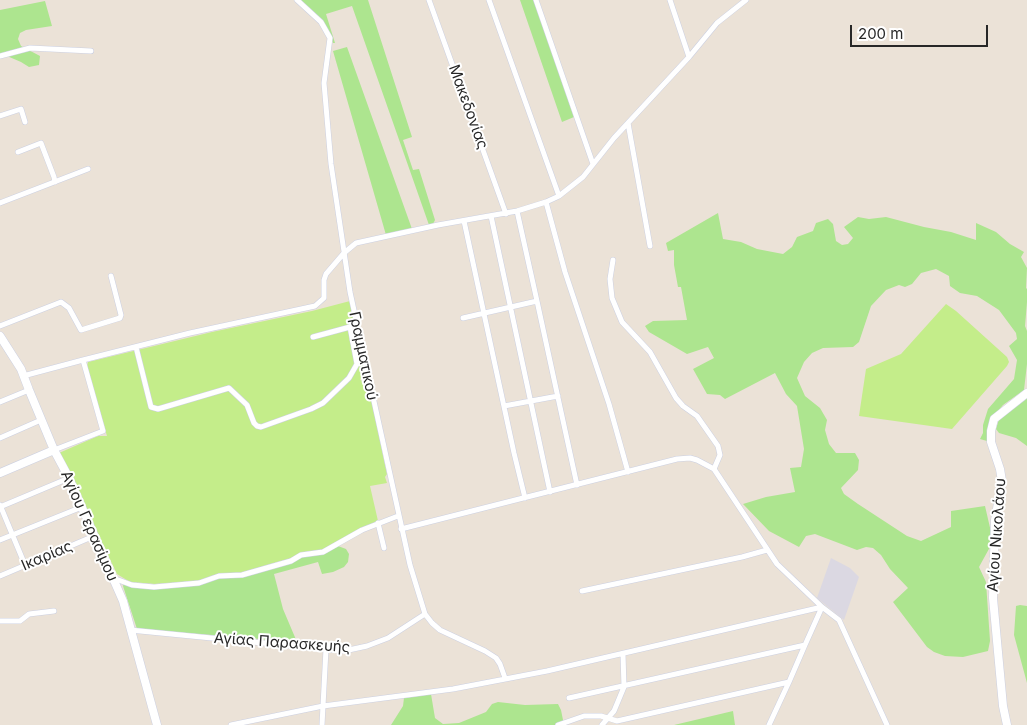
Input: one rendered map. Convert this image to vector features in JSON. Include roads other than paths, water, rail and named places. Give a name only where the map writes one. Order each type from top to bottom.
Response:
[{"type":"street","name":"Γραμματικού","points":[[297,0],[321,22],[330,38],[324,83],[331,164],[354,314],[401,529],[425,614],[440,630],[496,658],[505,678]]},
{"type":"street","name":"Μακεδονίας","points":[[429,0],[506,214]]},
{"type":"street","points":[[489,0],[559,196]]},
{"type":"street","points":[[536,0],[593,164]]},
{"type":"street","points":[[670,0],[689,57]]},
{"type":"street","points":[[24,376],[190,334],[315,306],[322,302],[325,277],[344,253],[356,243],[506,214],[546,202],[559,196],[583,177],[717,23],[746,0]]},
{"type":"street","points":[[0,56],[30,48],[91,51]]},
{"type":"street","points":[[0,116],[21,109],[25,122]]},
{"type":"street","points":[[628,123],[650,246]]},
{"type":"street","points":[[18,152],[41,143],[55,182]]},
{"type":"street","points":[[0,203],[88,169]]},
{"type":"street","points":[[546,202],[565,272],[609,404],[628,472]]},
{"type":"street","points":[[517,211],[577,485]]},
{"type":"street","points":[[491,216],[509,308],[550,492]]},
{"type":"street","points":[[464,221],[525,498]]},
{"type":"street","points":[[613,260],[610,279],[612,298],[622,322],[650,352],[676,398],[683,406],[697,416],[718,446],[720,455],[714,469]]},
{"type":"street","points":[[0,326],[61,302],[69,308],[81,330],[120,318],[121,315],[111,276]]},
{"type":"street","points":[[463,318],[538,302]]},
{"type":"street","points":[[136,347],[151,407],[158,409],[229,388],[247,405],[257,426],[261,427],[311,409],[322,403],[349,378],[357,364],[350,328],[313,337]]},
{"type":"street","name":"Αγίου Γερασίμου","points":[[0,336],[24,376],[28,390],[54,450],[82,507],[123,601],[157,725]]},
{"type":"street","points":[[0,473],[103,431],[83,360]]},
{"type":"street","points":[[0,402],[28,390]]},
{"type":"street","name":"Αγίου Νικολάου","points":[[1007,725],[1003,706],[993,598],[995,520],[1002,481],[991,442],[991,431],[994,419],[1027,393]]},
{"type":"street","points":[[504,406],[558,396]]},
{"type":"street","points":[[0,438],[41,420]]},
{"type":"street","points":[[401,529],[678,459],[690,458],[714,469],[776,564],[822,607],[839,620],[887,725]]},
{"type":"street","points":[[25,565],[0,506],[68,478]]},
{"type":"street","points":[[0,540],[82,507]]},
{"type":"street","points":[[113,578],[132,584],[154,587],[199,582],[219,576],[242,575],[301,556],[323,552],[362,530],[398,516]]},
{"type":"street","points":[[378,524],[384,548]]},
{"type":"street","name":"Ικαρίας","points":[[0,576],[94,536]]},
{"type":"street","points":[[582,591],[767,550]]},
{"type":"street","points":[[769,725],[822,607]]},
{"type":"street","points":[[231,725],[323,706],[453,689],[547,671],[822,607]]},
{"type":"street","points":[[0,622],[20,621],[29,614],[54,611]]},
{"type":"street","name":"Αγίας Παρασκευής","points":[[130,630],[344,650],[372,644],[397,633],[425,614]]},
{"type":"street","points":[[569,698],[805,646]]},
{"type":"street","points":[[322,725],[326,649]]},
{"type":"street","points":[[602,725],[614,711],[624,687],[623,654]]},
{"type":"street","points":[[558,725],[584,716],[601,716],[617,721],[788,682]]}]
